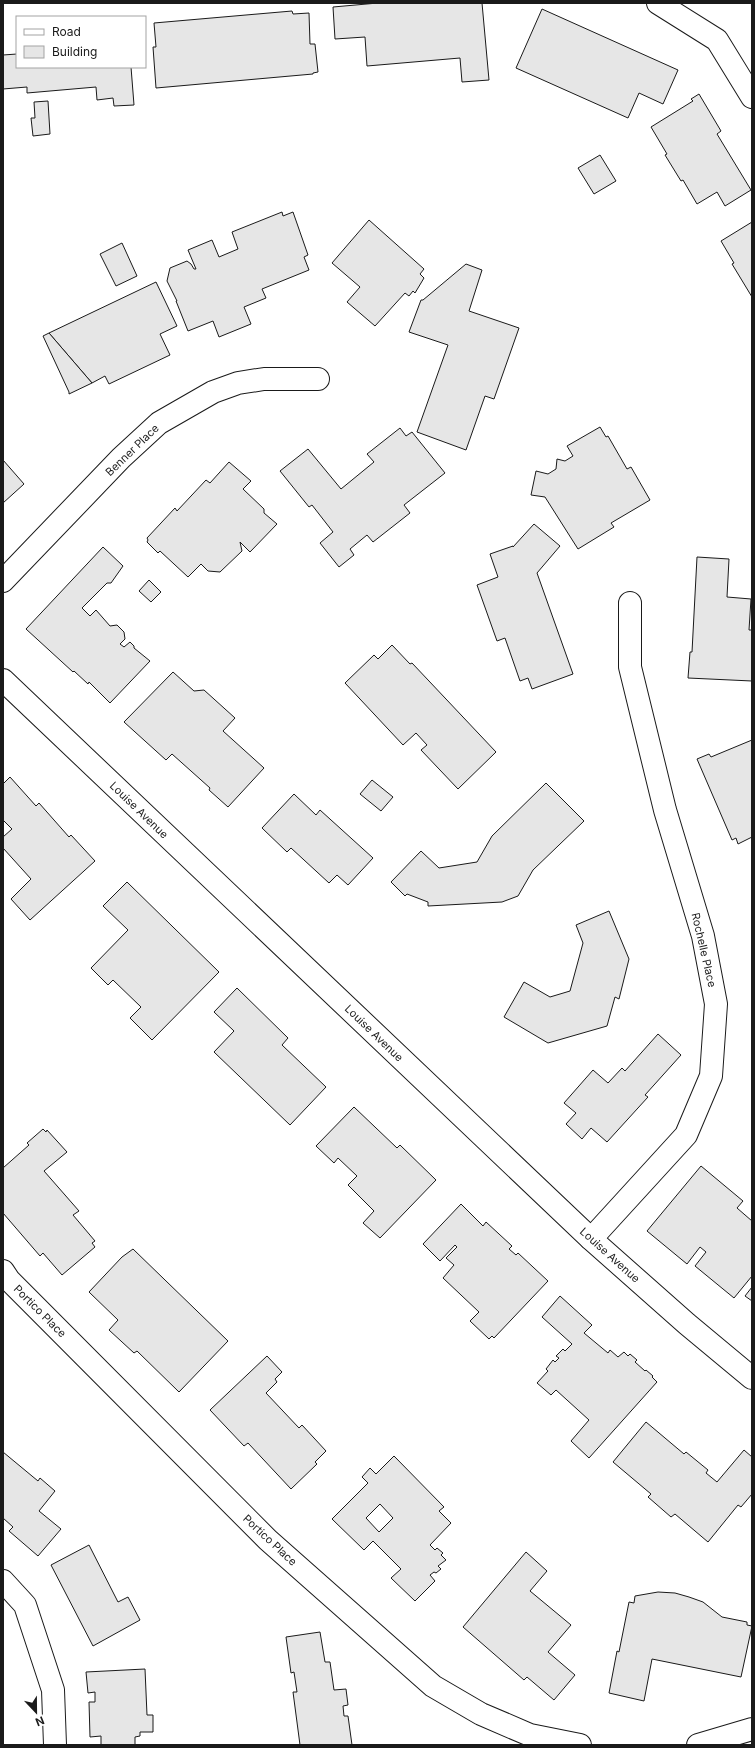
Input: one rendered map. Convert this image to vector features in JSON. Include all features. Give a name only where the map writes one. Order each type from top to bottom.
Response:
[{"type":"street","points":[[658,3],[717,40],[752,97]]},
{"type":"street","name":"Benner Place","points":[[3,581],[121,458],[158,423],[212,392],[238,383],[264,379],[318,379]]},
{"type":"street","name":"Rochelle Place","points":[[591,1239],[686,1135],[711,1076],[716,1004],[703,936],[665,810],[630,667],[630,603]]},
{"type":"street","name":"Louise Avenue","points":[[3,680],[591,1239],[687,1324],[752,1378]]},
{"type":"street","name":"Portico Place","points":[[3,1271],[9,1280],[268,1540],[433,1686],[480,1714],[530,1735],[580,1745]]},
{"type":"street","points":[[3,1581],[25,1605],[53,1690],[55,1745]]},
{"type":"street","points":[[698,1745],[752,1729]]},
{"type":"building","points":[[378,3],[482,3],[489,80],[462,82],[460,58],[367,66],[365,37],[335,39],[333,7]]},
{"type":"building","points":[[542,9],[678,70],[663,104],[639,93],[628,118],[516,68]]},
{"type":"building","points":[[292,11],[293,14],[309,13],[310,44],[315,44],[318,72],[313,74],[156,88],[153,47],[156,47],[154,23]]},
{"type":"building","points":[[16,54],[16,68],[131,68],[134,105],[114,106],[113,98],[97,100],[96,87],[27,93],[27,87],[3,89],[3,55]]},
{"type":"building","points":[[699,94],[721,131],[717,134],[751,190],[725,206],[717,192],[697,204],[683,180],[681,181],[665,155],[667,154],[651,127],[693,101],[691,99]]},
{"type":"building","points":[[48,101],[50,134],[33,136],[31,118],[35,118],[34,102]]},
{"type":"building","points":[[600,155],[616,181],[594,194],[578,168]]},
{"type":"building","points":[[282,212],[283,216],[293,212],[308,255],[304,257],[309,270],[262,289],[266,298],[244,307],[251,324],[219,337],[213,321],[188,331],[177,301],[167,281],[170,268],[187,261],[194,269],[196,269],[188,250],[212,240],[219,257],[238,249],[232,232]]},
{"type":"building","points":[[369,220],[424,269],[420,274],[424,278],[415,293],[413,291],[409,296],[405,293],[375,326],[347,302],[360,287],[332,263]]},
{"type":"building","points":[[752,222],[752,297],[732,264],[734,263],[721,241]]},
{"type":"building","points":[[122,243],[137,276],[116,286],[100,254]]},
{"type":"building","points":[[466,264],[482,270],[469,311],[519,328],[494,399],[485,396],[466,450],[417,432],[448,345],[409,332],[421,300],[423,300]]},
{"type":"building","points":[[156,282],[177,326],[160,334],[170,355],[109,384],[105,376],[92,383],[49,333]]},
{"type":"building","points":[[49,333],[92,383],[69,394],[43,336]]},
{"type":"building","points":[[600,427],[606,437],[608,436],[627,469],[631,467],[650,500],[611,523],[614,527],[578,549],[545,497],[531,495],[536,471],[548,474],[556,469],[557,459],[565,461],[573,456],[567,446]]},
{"type":"building","points":[[400,428],[406,436],[412,432],[445,473],[404,505],[410,513],[373,542],[367,535],[350,549],[354,555],[339,567],[320,543],[333,532],[312,505],[309,507],[280,471],[308,449],[341,489],[374,462],[367,454]]},
{"type":"building","points":[[3,460],[24,484],[3,503]]},
{"type":"building","points":[[229,462],[251,481],[243,489],[264,509],[264,513],[277,524],[250,552],[240,542],[242,551],[220,572],[208,571],[201,564],[188,577],[160,551],[158,553],[147,542],[147,538],[175,508],[177,511],[206,480],[210,483]]},
{"type":"building","points":[[534,524],[560,546],[537,573],[573,674],[532,689],[528,678],[520,681],[505,638],[497,641],[477,585],[498,577],[490,554],[513,547]]},
{"type":"building","points":[[103,547],[123,566],[111,583],[107,583],[82,608],[90,616],[96,610],[110,626],[117,625],[124,632],[125,639],[120,644],[124,647],[130,642],[134,648],[150,661],[110,703],[89,682],[88,684],[74,671],[73,672],[26,629]]},
{"type":"building","points":[[697,557],[729,559],[727,597],[751,599],[749,630],[752,630],[752,681],[688,678],[690,652],[692,652]]},
{"type":"building","points":[[149,580],[161,592],[151,602],[139,591]]},
{"type":"building","points":[[392,645],[410,664],[412,663],[496,752],[458,789],[421,750],[427,745],[416,733],[403,745],[345,683],[374,655],[378,659]]},
{"type":"building","points":[[173,672],[194,691],[204,690],[235,718],[223,731],[264,768],[228,807],[209,790],[210,788],[172,754],[166,760],[124,722]]},
{"type":"building","points":[[752,740],[752,837],[738,844],[736,838],[732,840],[697,759],[709,754],[711,757]]},
{"type":"building","points":[[10,777],[36,806],[39,803],[69,837],[71,835],[95,861],[30,920],[11,899],[31,879],[3,848],[3,837],[12,829],[3,820],[3,784]]},
{"type":"building","points":[[372,780],[393,797],[381,811],[360,794]]},
{"type":"building","points":[[546,783],[584,821],[533,870],[518,896],[502,902],[428,906],[428,902],[407,894],[405,896],[391,882],[421,851],[439,868],[477,862],[492,836]]},
{"type":"building","points":[[294,794],[316,815],[320,810],[373,858],[348,885],[337,875],[329,883],[291,848],[287,852],[262,828]]},
{"type":"building","points":[[127,882],[219,972],[152,1040],[130,1018],[141,1007],[113,980],[108,985],[91,968],[128,930],[103,906]]},
{"type":"building","points":[[609,911],[629,959],[619,999],[615,997],[607,1026],[548,1043],[504,1017],[524,982],[550,997],[570,991],[583,943],[576,925]]},
{"type":"building","points":[[237,988],[288,1038],[282,1045],[326,1087],[290,1125],[214,1052],[234,1031],[214,1012]]},
{"type":"building","points":[[658,1034],[681,1055],[645,1095],[648,1097],[607,1142],[591,1128],[582,1139],[566,1124],[576,1113],[564,1103],[593,1070],[608,1083],[622,1068],[625,1071]]},
{"type":"building","points":[[354,1107],[397,1148],[400,1145],[436,1180],[380,1238],[363,1223],[374,1211],[348,1185],[357,1176],[338,1158],[334,1163],[316,1146]]},
{"type":"building","points":[[43,1129],[46,1132],[47,1130],[67,1152],[44,1171],[79,1211],[73,1215],[95,1241],[92,1243],[95,1247],[62,1275],[43,1253],[40,1256],[3,1213],[3,1168],[29,1145],[27,1143]]},
{"type":"building","points":[[701,1166],[743,1201],[737,1208],[752,1221],[752,1276],[734,1298],[695,1266],[706,1252],[700,1247],[687,1264],[647,1231]]},
{"type":"building","points":[[461,1204],[483,1226],[486,1222],[512,1246],[509,1249],[516,1255],[518,1253],[548,1281],[494,1338],[492,1336],[489,1339],[470,1321],[479,1312],[443,1278],[454,1265],[446,1258],[457,1247],[455,1245],[440,1261],[423,1244]]},
{"type":"building","points":[[133,1249],[228,1341],[179,1392],[137,1351],[134,1353],[109,1330],[118,1320],[89,1292],[122,1257]]},
{"type":"building","points":[[752,1287],[752,1301],[745,1296]]},
{"type":"building","points":[[560,1296],[592,1325],[584,1333],[608,1353],[610,1350],[618,1357],[624,1352],[628,1356],[630,1354],[637,1360],[635,1362],[653,1376],[652,1377],[657,1382],[589,1458],[571,1441],[589,1420],[556,1390],[551,1395],[537,1383],[548,1371],[546,1369],[553,1360],[555,1362],[559,1358],[556,1356],[563,1349],[565,1351],[572,1344],[542,1317]]},
{"type":"building","points":[[267,1356],[282,1372],[275,1379],[277,1382],[266,1393],[299,1428],[302,1425],[326,1451],[315,1462],[317,1464],[291,1489],[248,1443],[244,1446],[210,1410]]},
{"type":"building","points":[[646,1422],[684,1454],[686,1452],[708,1470],[706,1473],[717,1482],[744,1450],[752,1457],[752,1494],[741,1507],[738,1505],[708,1542],[675,1514],[671,1517],[648,1497],[651,1494],[613,1462]]},
{"type":"building","points":[[3,1452],[38,1481],[40,1478],[55,1491],[39,1511],[61,1529],[38,1556],[9,1531],[13,1527],[3,1518]]},
{"type":"building","points":[[394,1456],[444,1507],[439,1511],[451,1523],[430,1545],[435,1550],[437,1548],[443,1553],[441,1555],[446,1560],[438,1566],[441,1569],[430,1575],[435,1581],[415,1601],[391,1578],[401,1569],[373,1541],[364,1550],[332,1519],[368,1483],[362,1477],[370,1468],[376,1474]],"holes":[[[380,1504],[393,1518],[379,1532],[366,1518]]]},
{"type":"building","points":[[89,1545],[118,1602],[128,1597],[140,1620],[93,1646],[51,1565]]},
{"type":"building","points":[[526,1552],[547,1571],[530,1591],[571,1625],[548,1652],[575,1675],[554,1700],[527,1677],[524,1680],[463,1627]]},
{"type":"building","points":[[658,1592],[675,1593],[703,1602],[722,1617],[747,1622],[747,1625],[752,1626],[741,1677],[652,1659],[644,1701],[609,1693],[617,1651],[619,1652],[629,1602],[634,1603],[635,1596]]},
{"type":"building","points":[[320,1632],[325,1662],[330,1662],[334,1690],[346,1689],[348,1705],[343,1706],[344,1716],[348,1716],[352,1745],[300,1745],[293,1692],[297,1692],[294,1672],[291,1673],[286,1637]]},
{"type":"building","points":[[145,1669],[147,1715],[153,1715],[153,1732],[140,1732],[140,1736],[135,1737],[135,1745],[101,1745],[101,1736],[90,1737],[89,1702],[95,1702],[95,1692],[88,1693],[86,1672]]}]
